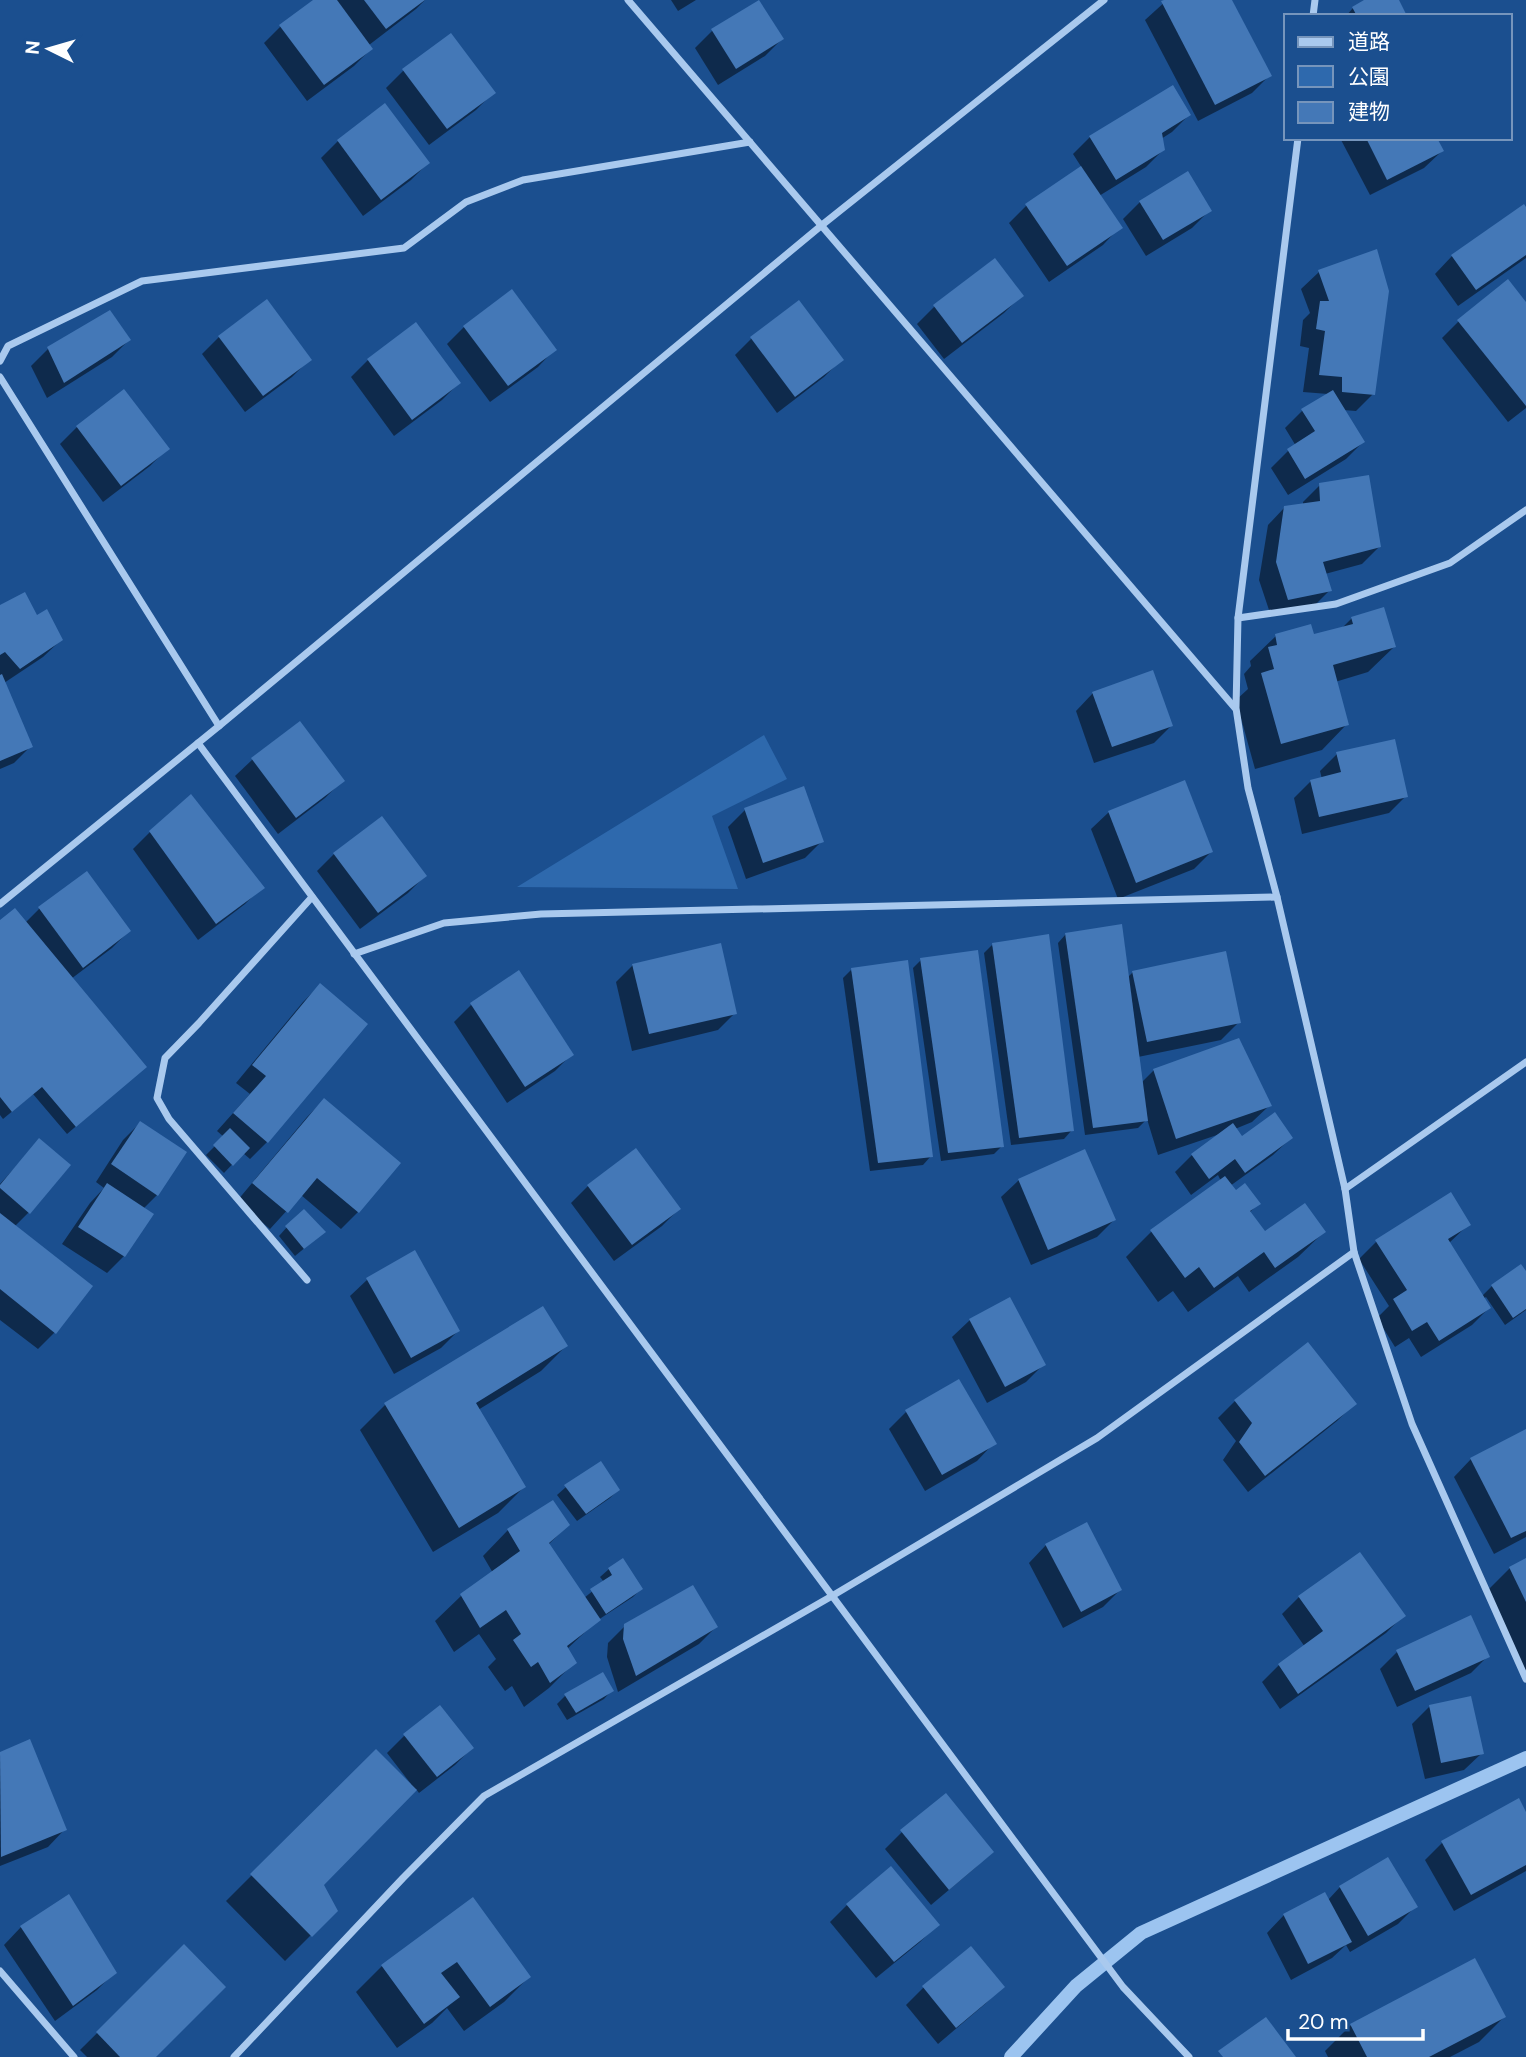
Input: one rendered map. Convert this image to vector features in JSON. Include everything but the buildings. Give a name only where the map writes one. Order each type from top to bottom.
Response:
[{"type":"street","points":[[628,0],[1236,708]]},
{"type":"street","points":[[0,904],[219,726],[822,225],[1104,0]]},
{"type":"street","points":[[1298,140],[1238,618],[1236,708],[1248,788],[1277,897],[1345,1189],[1354,1252],[1412,1424],[1526,1679]]},
{"type":"street","points":[[0,361],[8,346],[142,281],[404,248],[466,202],[523,180],[750,142]]},
{"type":"street","points":[[0,377],[219,726]]},
{"type":"street","points":[[1238,618],[1336,604],[1450,563],[1526,510]]},
{"type":"street","points":[[198,743],[1123,1987],[1189,2057]]},
{"type":"street","points":[[307,1280],[169,1119],[157,1098],[165,1058],[312,897]]},
{"type":"street","points":[[354,954],[444,923],[541,914],[1277,897]]},
{"type":"street","points":[[1345,1189],[1526,1062]]},
{"type":"street","points":[[234,2057],[402,1878],[484,1796],[832,1596],[1097,1438],[1354,1252]]},
{"type":"street","points":[[0,1971],[74,2057]]},
{"type":"green space","points":[[764,735],[787,779],[712,816],[738,889],[517,887]]},
{"type":"waterway","points":[[1011,2057],[1076,1986],[1141,1933],[1526,1758]]}]
